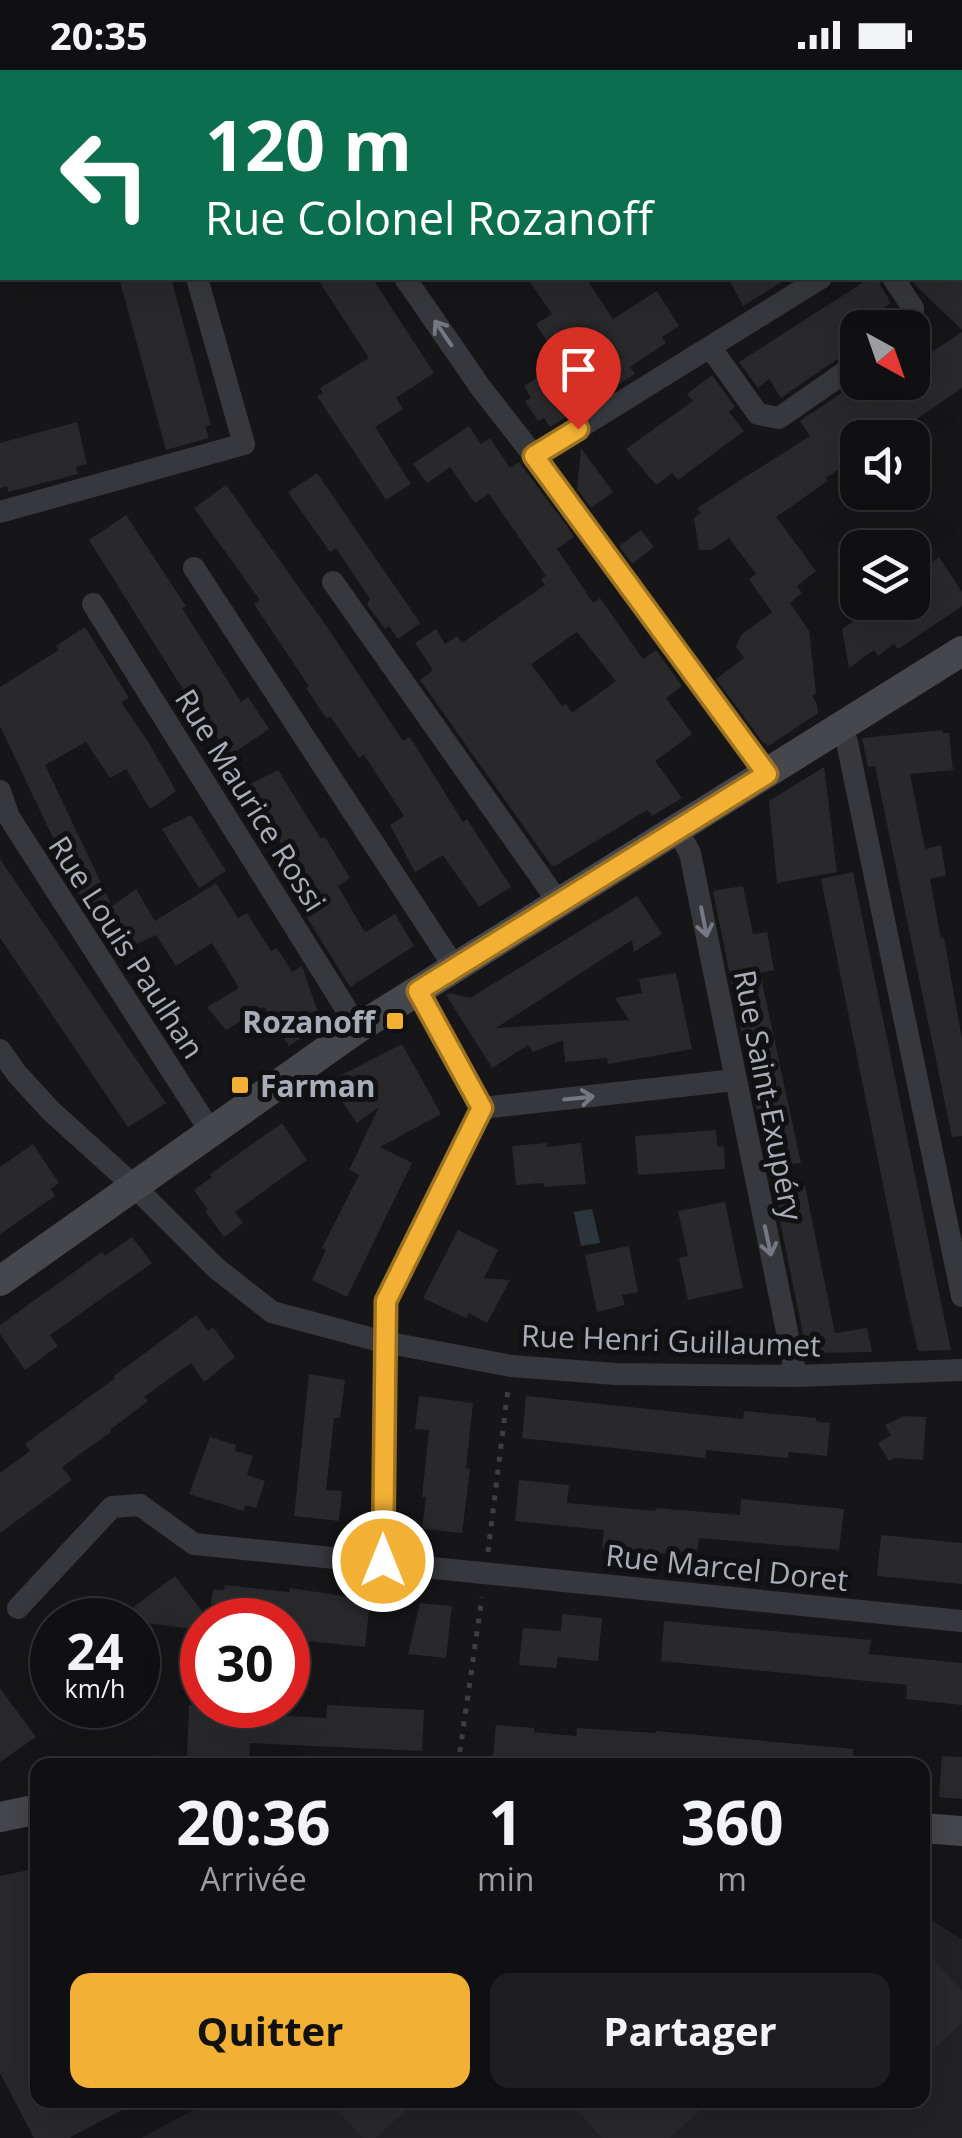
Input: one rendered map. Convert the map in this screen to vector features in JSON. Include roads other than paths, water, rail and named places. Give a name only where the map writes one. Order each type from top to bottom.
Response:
[{"type":"street","points":[[0,512],[244,444],[197,280]]},
{"type":"street","points":[[406,280],[480,388],[767,774]]},
{"type":"street","points":[[894,280],[913,310]]},
{"type":"street","points":[[534,456],[808,281]]},
{"type":"street","points":[[710,347],[758,414],[778,418],[840,375]]},
{"type":"street","points":[[194,568],[455,968]]},
{"type":"street","points":[[333,582],[559,903]]},
{"type":"street","name":"Rue Maurice Rossi","points":[[92,604],[358,1028]]},
{"type":"street","points":[[0,1281],[358,1028],[962,650]]},
{"type":"street","points":[[838,729],[847,742],[962,1296]]},
{"type":"street","name":"Rue Louis Paulhan","points":[[0,791],[9,817],[211,1132]]},
{"type":"street","name":"Rue Saint-Exupéry","points":[[676,830],[690,853],[796,1376]]},
{"type":"street","points":[[418,991],[482,1108]]},
{"type":"street","name":"Rue Henri Guillaumet","points":[[0,1050],[51,1111],[216,1268],[272,1312],[384,1342],[511,1366],[616,1374],[796,1376],[962,1370]]},
{"type":"street","points":[[482,1108],[735,1080]]},
{"type":"street","points":[[383,1561],[386,1301],[482,1108]]},
{"type":"street","name":"Rue Marcel Doret","points":[[18,1608],[112,1507],[140,1505],[194,1544],[962,1622]]},
{"type":"street","points":[[0,1818],[30,1811]]},
{"type":"street","points":[[930,1829],[962,1831]]},
{"type":"place","name":"Rozanoff","points":[[395,1021]]},
{"type":"place","name":"Farman","points":[[240,1085]]}]
